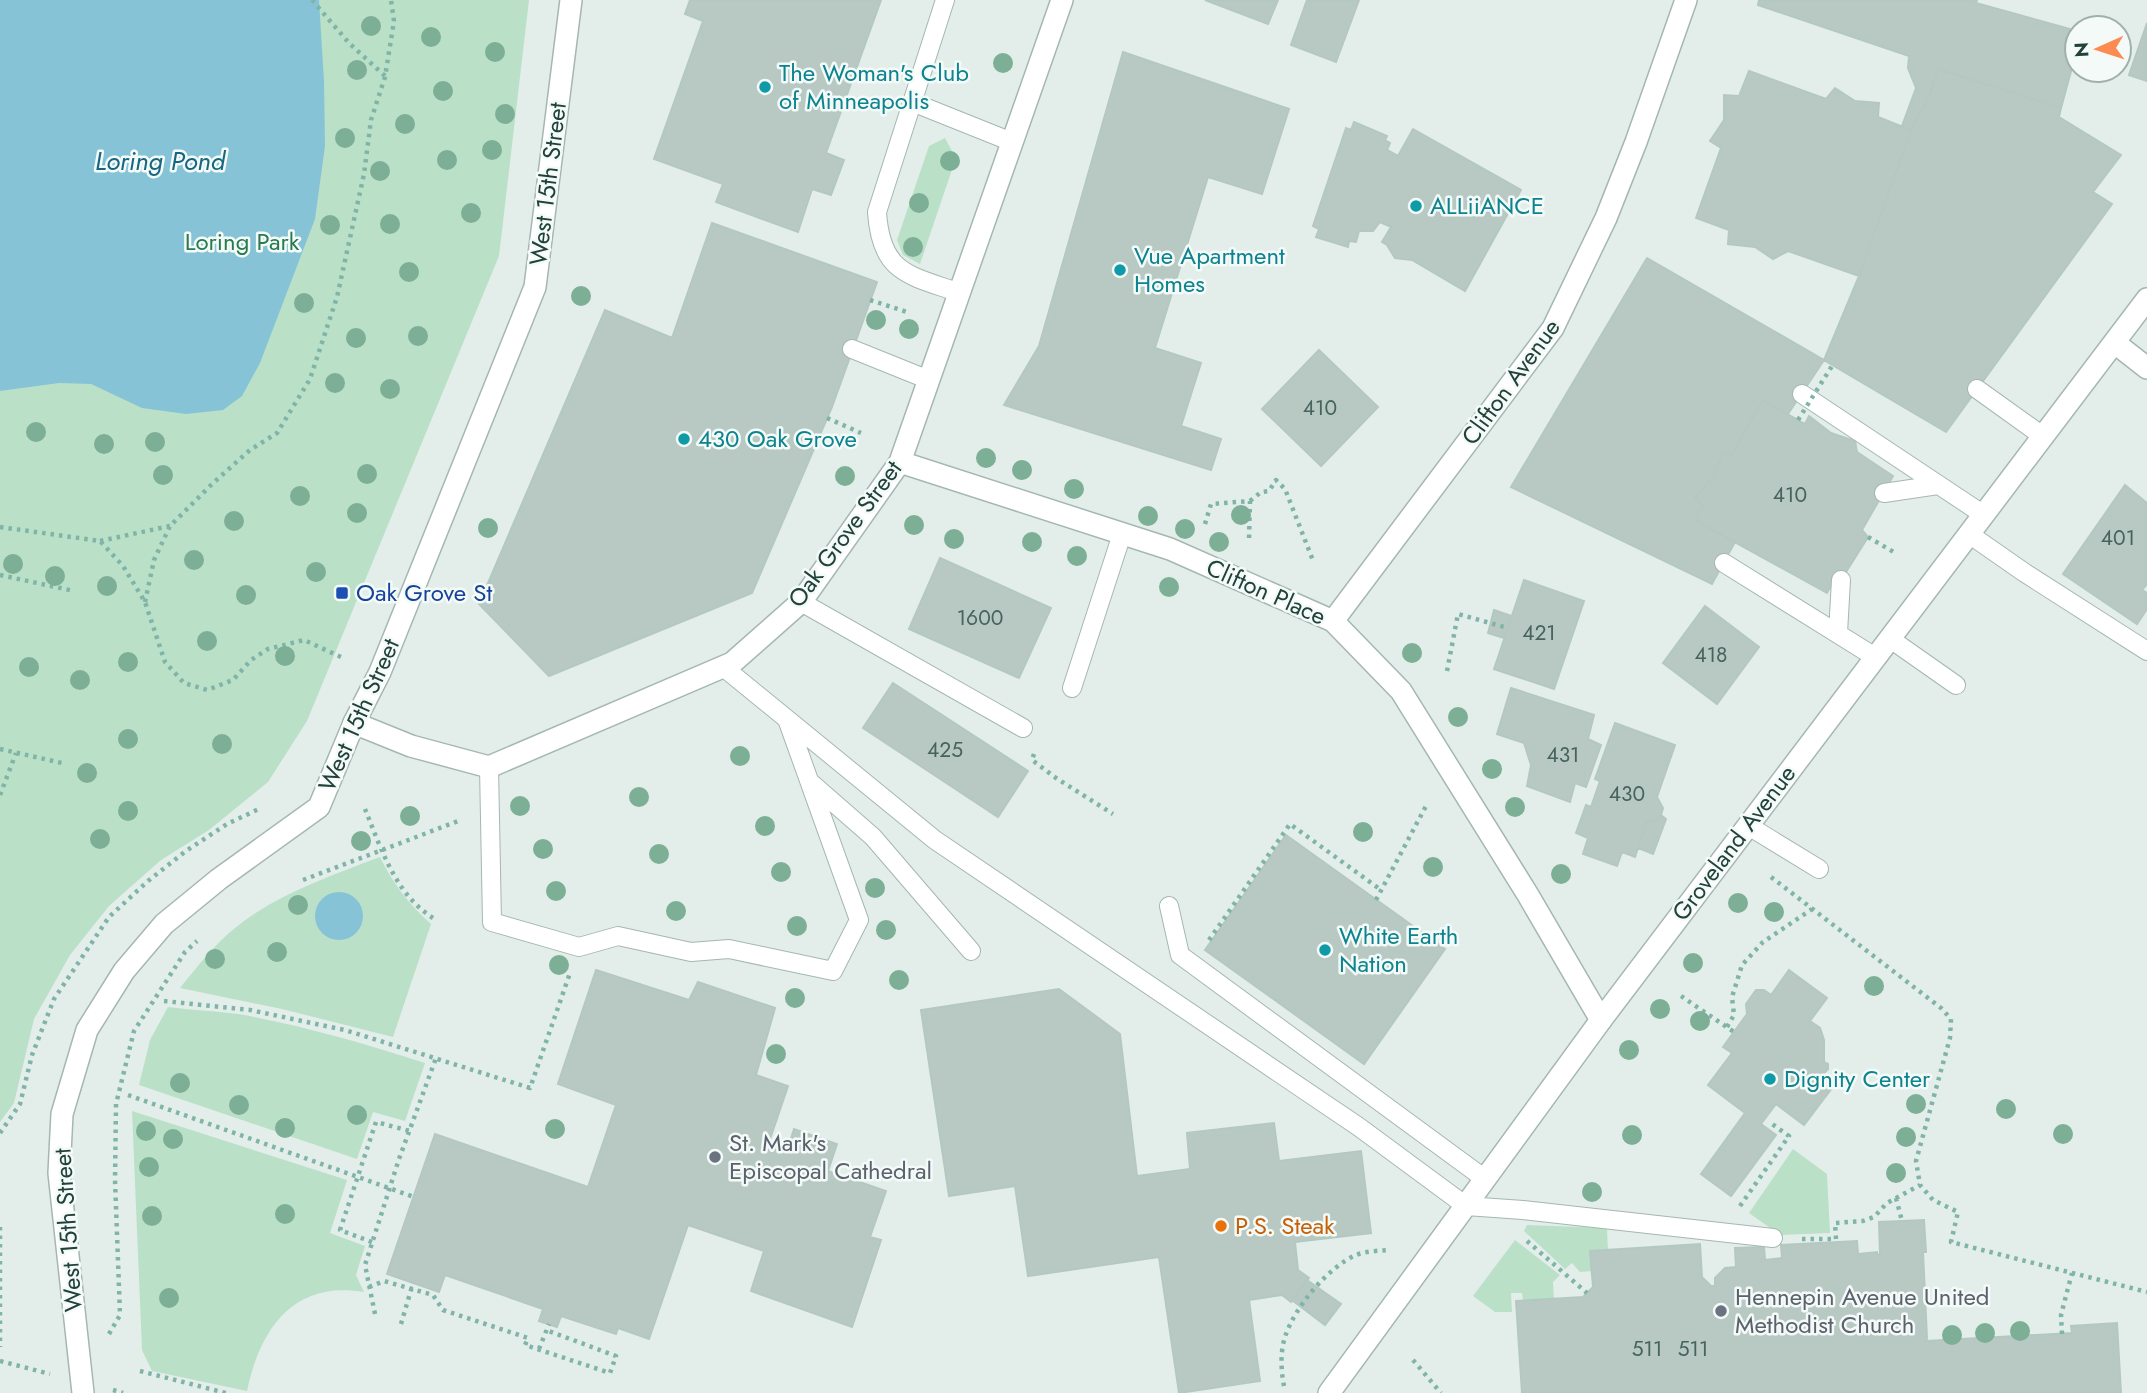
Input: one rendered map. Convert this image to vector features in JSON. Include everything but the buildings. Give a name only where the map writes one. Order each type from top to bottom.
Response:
[{"type":"street","name":"West 15th Street","points":[[83,1393],[59,1173],[62,1114],[87,1030],[124,971],[164,924],[219,879],[319,807],[354,723],[380,672],[535,287],[571,0]]},
{"type":"street","name":"Oak Grove Street","points":[[489,767],[732,663],[801,601],[900,462],[1062,0]]},
{"type":"street","name":"Clifton Avenue","points":[[1333,621],[1553,328],[1603,226],[1686,0]]},
{"type":"street","name":"Groveland Avenue","points":[[1329,1393],[1601,1020],[2147,299]]},
{"type":"street","points":[[2115,343],[2147,368]]},
{"type":"street","name":"Clifton Place","points":[[900,462],[1170,549],[1333,621],[1401,691],[1528,895],[1601,1020]]},
{"type":"street","points":[[354,723],[411,746],[489,767]]},
{"type":"lane","points":[[945,0],[877,212],[879,235],[888,258],[904,272],[960,293]]},
{"type":"lane","points":[[912,102],[1012,142]]},
{"type":"lane","points":[[852,349],[929,380]]},
{"type":"lane","points":[[1977,389],[2044,436]]},
{"type":"lane","points":[[1802,394],[1984,515]]},
{"type":"lane","points":[[1884,492],[1938,485]]},
{"type":"lane","points":[[1072,688],[1122,534]]},
{"type":"lane","points":[[1969,534],[2016,568],[2147,651]]},
{"type":"lane","points":[[1724,563],[1875,657]]},
{"type":"lane","points":[[1839,633],[1841,580]]},
{"type":"lane","points":[[801,601],[1023,727]]},
{"type":"lane","points":[[1889,638],[1956,685]]},
{"type":"lane","points":[[722,666],[935,840],[1359,1127],[1466,1206],[1773,1238]]},
{"type":"lane","points":[[489,767],[492,922],[579,947],[618,936],[691,952],[729,949],[833,971],[859,920],[787,720]]},
{"type":"lane","points":[[807,779],[873,837],[971,951]]},
{"type":"lane","points":[[1747,825],[1819,869]]},
{"type":"lane","points":[[1169,906],[1181,955],[1485,1179]]},
{"type":"path","points":[[312,0],[349,43],[385,77]]},
{"type":"path","points":[[145,602],[154,560],[170,526],[250,450],[276,433],[310,379],[337,298],[363,174],[371,120],[385,77],[394,21],[391,0]]},
{"type":"path","points":[[870,300],[910,313]]},
{"type":"path","points":[[1798,421],[1832,366]]},
{"type":"path","points":[[827,418],[861,433]]},
{"type":"path","points":[[1205,524],[1211,503],[1250,502],[1261,492],[1269,491],[1276,480],[1285,489],[1314,563]]},
{"type":"path","points":[[1250,502],[1250,540]]},
{"type":"path","points":[[0,527],[100,541],[170,526]]},
{"type":"path","points":[[1868,537],[1897,554]]},
{"type":"path","points":[[100,541],[122,566],[145,602],[165,662],[184,683],[206,690],[233,680],[251,660],[268,649],[304,640],[341,657]]},
{"type":"path","points":[[0,575],[74,591]]},
{"type":"path","points":[[1447,671],[1458,614],[1508,628]]},
{"type":"path","points":[[0,749],[62,763]]},
{"type":"path","points":[[0,795],[16,753]]},
{"type":"path","points":[[1032,760],[1113,814]]},
{"type":"path","points":[[1376,900],[1426,806]]},
{"type":"path","points":[[365,809],[390,868],[409,899],[433,918]]},
{"type":"path","points":[[303,880],[471,816]]},
{"type":"path","points":[[1208,941],[1290,824],[1381,890]]},
{"type":"path","points":[[1770,877],[1941,1008],[1951,1019],[1950,1038],[1916,1161],[1920,1185],[1933,1200],[1958,1212],[1951,1242],[2147,1292]]},
{"type":"path","points":[[1727,1027],[1734,1015],[1732,997],[1742,965],[1763,942],[1812,909]]},
{"type":"path","points":[[106,1340],[120,1315],[115,1181],[116,1104],[134,1031],[185,952],[204,933]]},
{"type":"path","points":[[164,1001],[250,1010],[345,1030],[530,1088],[579,947]]},
{"type":"path","points":[[1681,996],[1734,1032]]},
{"type":"path","points":[[375,1314],[365,1265],[436,1058]]},
{"type":"path","points":[[128,1095],[414,1196]]},
{"type":"path","points":[[372,1242],[340,1230],[376,1122],[410,1131]]},
{"type":"path","points":[[1721,1233],[1789,1136],[1772,1124]]},
{"type":"path","points":[[1773,1238],[1836,1239],[1835,1223],[1863,1221],[1874,1217],[1887,1203],[1920,1185]]},
{"type":"path","points":[[1896,1198],[1902,1221]]},
{"type":"path","points":[[0,1227],[0,1347]]},
{"type":"path","points":[[1530,1243],[1587,1293]]},
{"type":"path","points":[[1284,1386],[1281,1368],[1285,1337],[1298,1311],[1336,1266],[1358,1254],[1388,1250]]},
{"type":"path","points":[[2062,1334],[2061,1315],[2073,1273]]},
{"type":"path","points":[[369,1287],[384,1281],[412,1285],[433,1295],[443,1310],[528,1338],[525,1345],[610,1373],[616,1356],[546,1330]]},
{"type":"path","points":[[401,1324],[412,1285]]},
{"type":"path","points":[[539,1349],[549,1324]]},
{"type":"path","points":[[1413,1360],[1440,1393]]},
{"type":"path","points":[[140,1371],[226,1393]]},
{"type":"green space","name":"Loring Park","points":[[0,0],[529,0],[499,256],[307,721],[268,782],[209,830],[161,860],[109,906],[70,955],[34,1019],[14,1103],[0,1122]]},
{"type":"green space","points":[[945,138],[957,155],[920,264],[903,255],[897,240],[929,146]]},
{"type":"green space","points":[[380,857],[402,893],[431,924],[393,1037],[282,1009],[180,988],[206,956],[251,916],[304,887]]},
{"type":"green space","points":[[168,1007],[238,1014],[285,1023],[425,1063],[405,1121],[373,1112],[357,1159],[139,1085],[150,1040]]},
{"type":"green space","points":[[132,1111],[347,1180],[330,1233],[365,1246],[356,1275],[364,1292],[339,1290],[318,1294],[299,1302],[284,1314],[271,1329],[261,1348],[247,1391],[152,1371],[142,1350]]},
{"type":"green space","points":[[1793,1149],[1827,1174],[1830,1233],[1780,1235],[1749,1213]]},
{"type":"green space","points":[[1527,1225],[1607,1228],[1608,1251],[1592,1271],[1580,1272],[1572,1263],[1565,1269],[1524,1231]]},
{"type":"green space","points":[[1515,1240],[1560,1275],[1553,1282],[1554,1299],[1523,1301],[1522,1293],[1511,1293],[1512,1312],[1495,1312],[1473,1296]]},
{"type":"water","name":"Loring Pond","points":[[0,0],[319,0],[325,146],[315,219],[260,363],[242,396],[223,410],[186,414],[142,408],[91,384],[59,383],[0,391]]},
{"type":"water","points":[[339,892],[348,893],[356,899],[362,907],[362,925],[356,933],[348,939],[339,940],[330,939],[322,933],[316,925],[315,916],[316,907],[322,899],[330,893]]},
{"type":"place","name":"The Woman's Club of Minneapolis","points":[[765,87]]},
{"type":"place","name":"ALLiiANCE","points":[[1416,206]]},
{"type":"place","name":"Vue Apartment Homes","points":[[1120,270]]},
{"type":"place","name":"430 Oak Grove","points":[[684,439]]},
{"type":"place","name":"Oak Grove St","points":[[342,593]]},
{"type":"place","name":"White Earth Nation","points":[[1325,950]]},
{"type":"place","name":"Dignity Center","points":[[1770,1079]]},
{"type":"place","name":"St. Mark's Episcopal Cathedral","points":[[715,1157]]},
{"type":"place","name":"P.S. Steak","points":[[1221,1226]]},
{"type":"place","name":"Hennepin Avenue United Methodist Church","points":[[1721,1311]]}]
